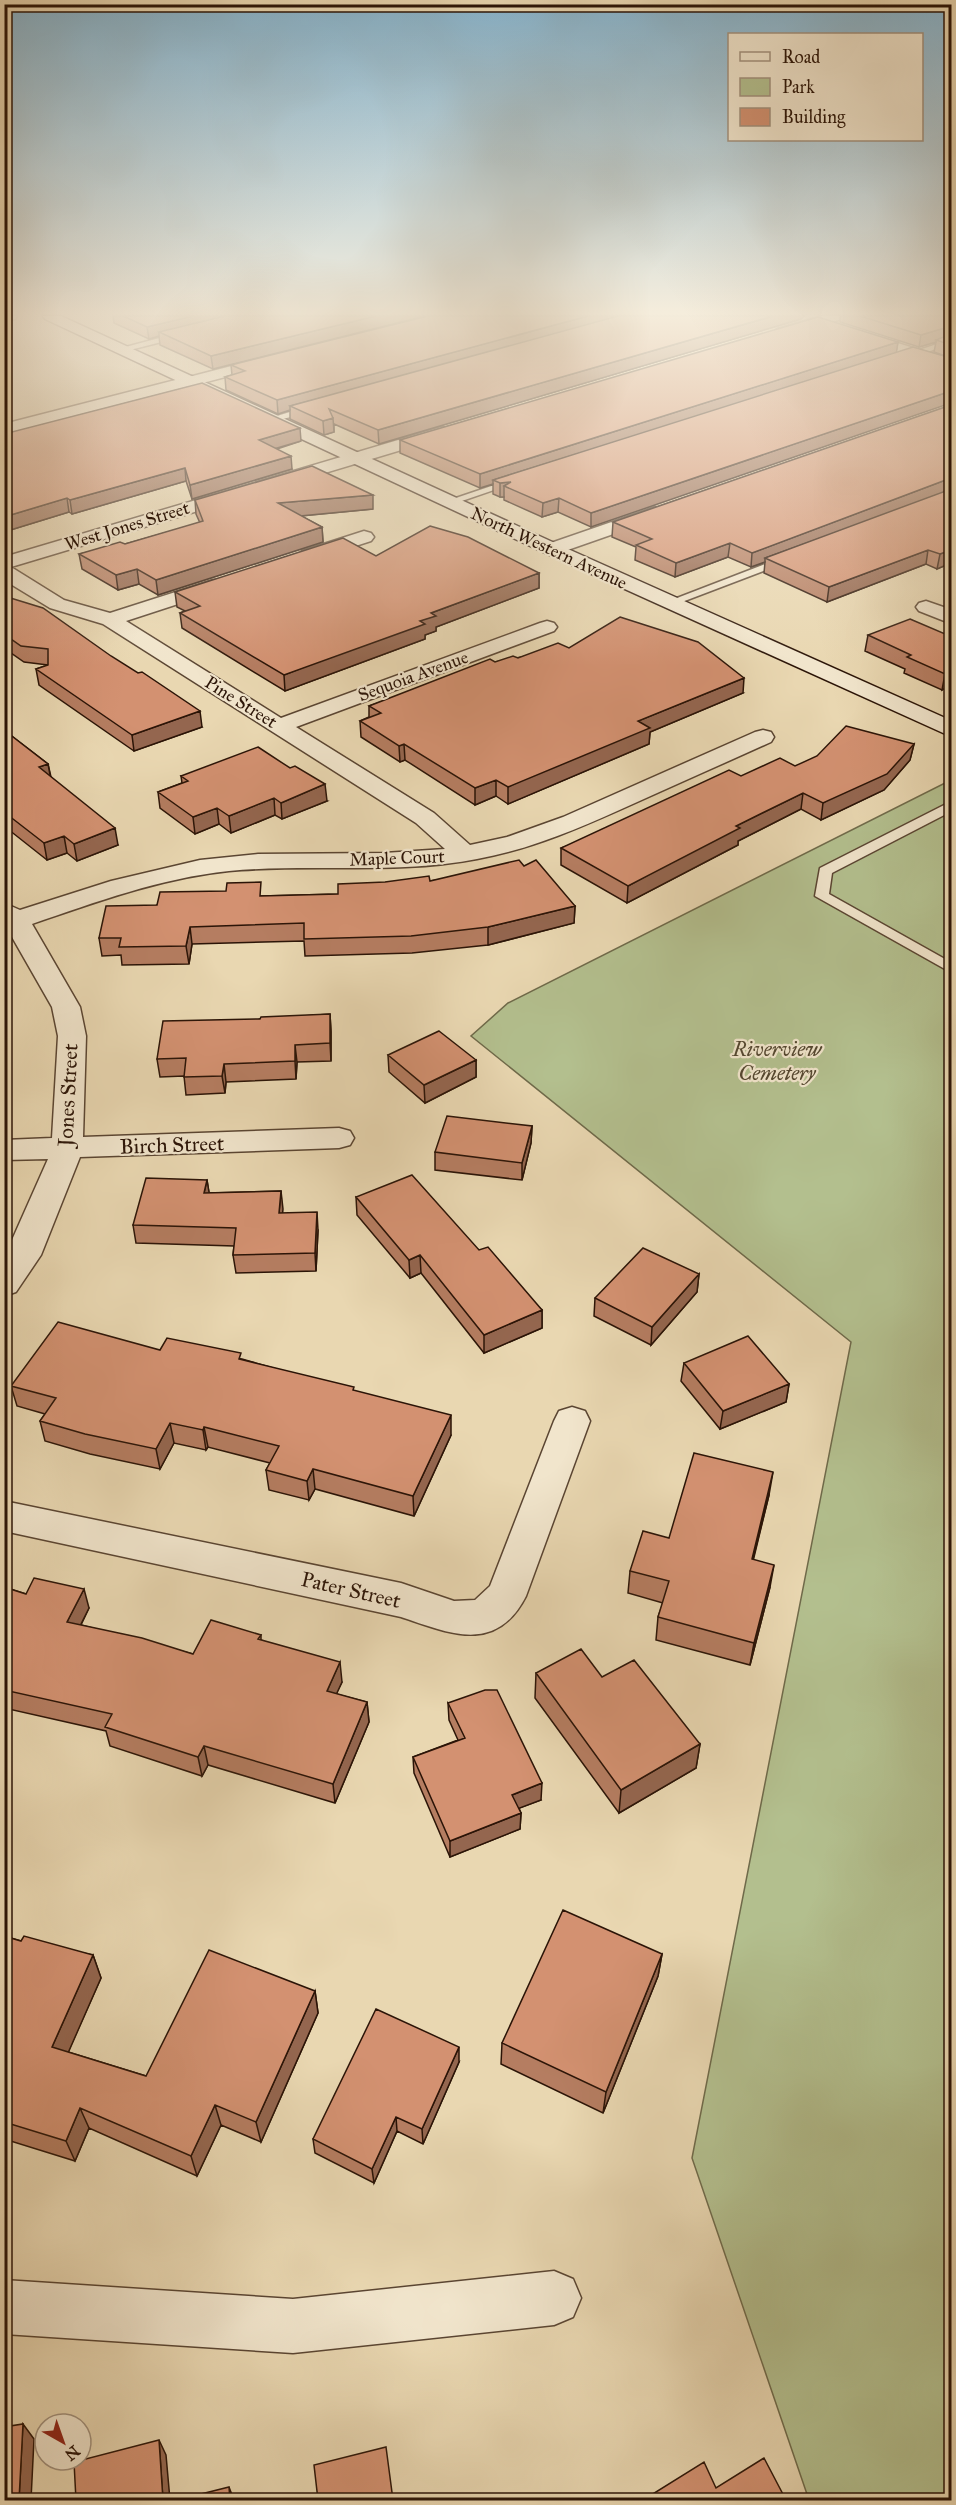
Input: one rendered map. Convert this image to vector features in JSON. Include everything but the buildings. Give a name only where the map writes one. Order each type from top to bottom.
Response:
[{"type":"street","name":"North Western Avenue","points":[[301,433],[951,730]]},
{"type":"street","name":"West Jones Street","points":[[4,563],[438,433]]},
{"type":"street","points":[[552,549],[673,507]]},
{"type":"street","points":[[287,562],[364,537]]},
{"type":"street","name":"Pine Street","points":[[4,571],[57,604],[110,620],[425,818],[465,854]]},
{"type":"street","points":[[110,620],[243,577]]},
{"type":"street","points":[[951,596],[926,607],[951,618]]},
{"type":"street","name":"Sequoia Avenue","points":[[279,726],[547,627]]},
{"type":"street","name":"Maple Court","points":[[10,916],[150,879],[226,864],[304,860],[430,860],[465,854],[546,832],[763,737]]},
{"type":"street","name":"Jones Street","points":[[4,1284],[24,1255],[67,1149],[72,1036],[66,1007],[10,916]]},
{"type":"street","name":"Birch Street","points":[[4,1150],[339,1138]]},
{"type":"street","name":"Pater Street","points":[[4,1516],[401,1600],[454,1618],[484,1617],[506,1596],[572,1421]]},
{"type":"street","points":[[4,2307],[293,2326],[554,2298]]},
{"type":"lane","points":[[449,502],[528,476]]},
{"type":"lane","points":[[670,603],[800,554]]},
{"type":"lane","points":[[951,805],[825,871],[822,896],[951,969]]},
{"type":"green space","name":"Riverview Cemetery","points":[[951,780],[951,2500],[809,2500],[692,2158],[851,1342],[471,1036],[508,1003]]}]
